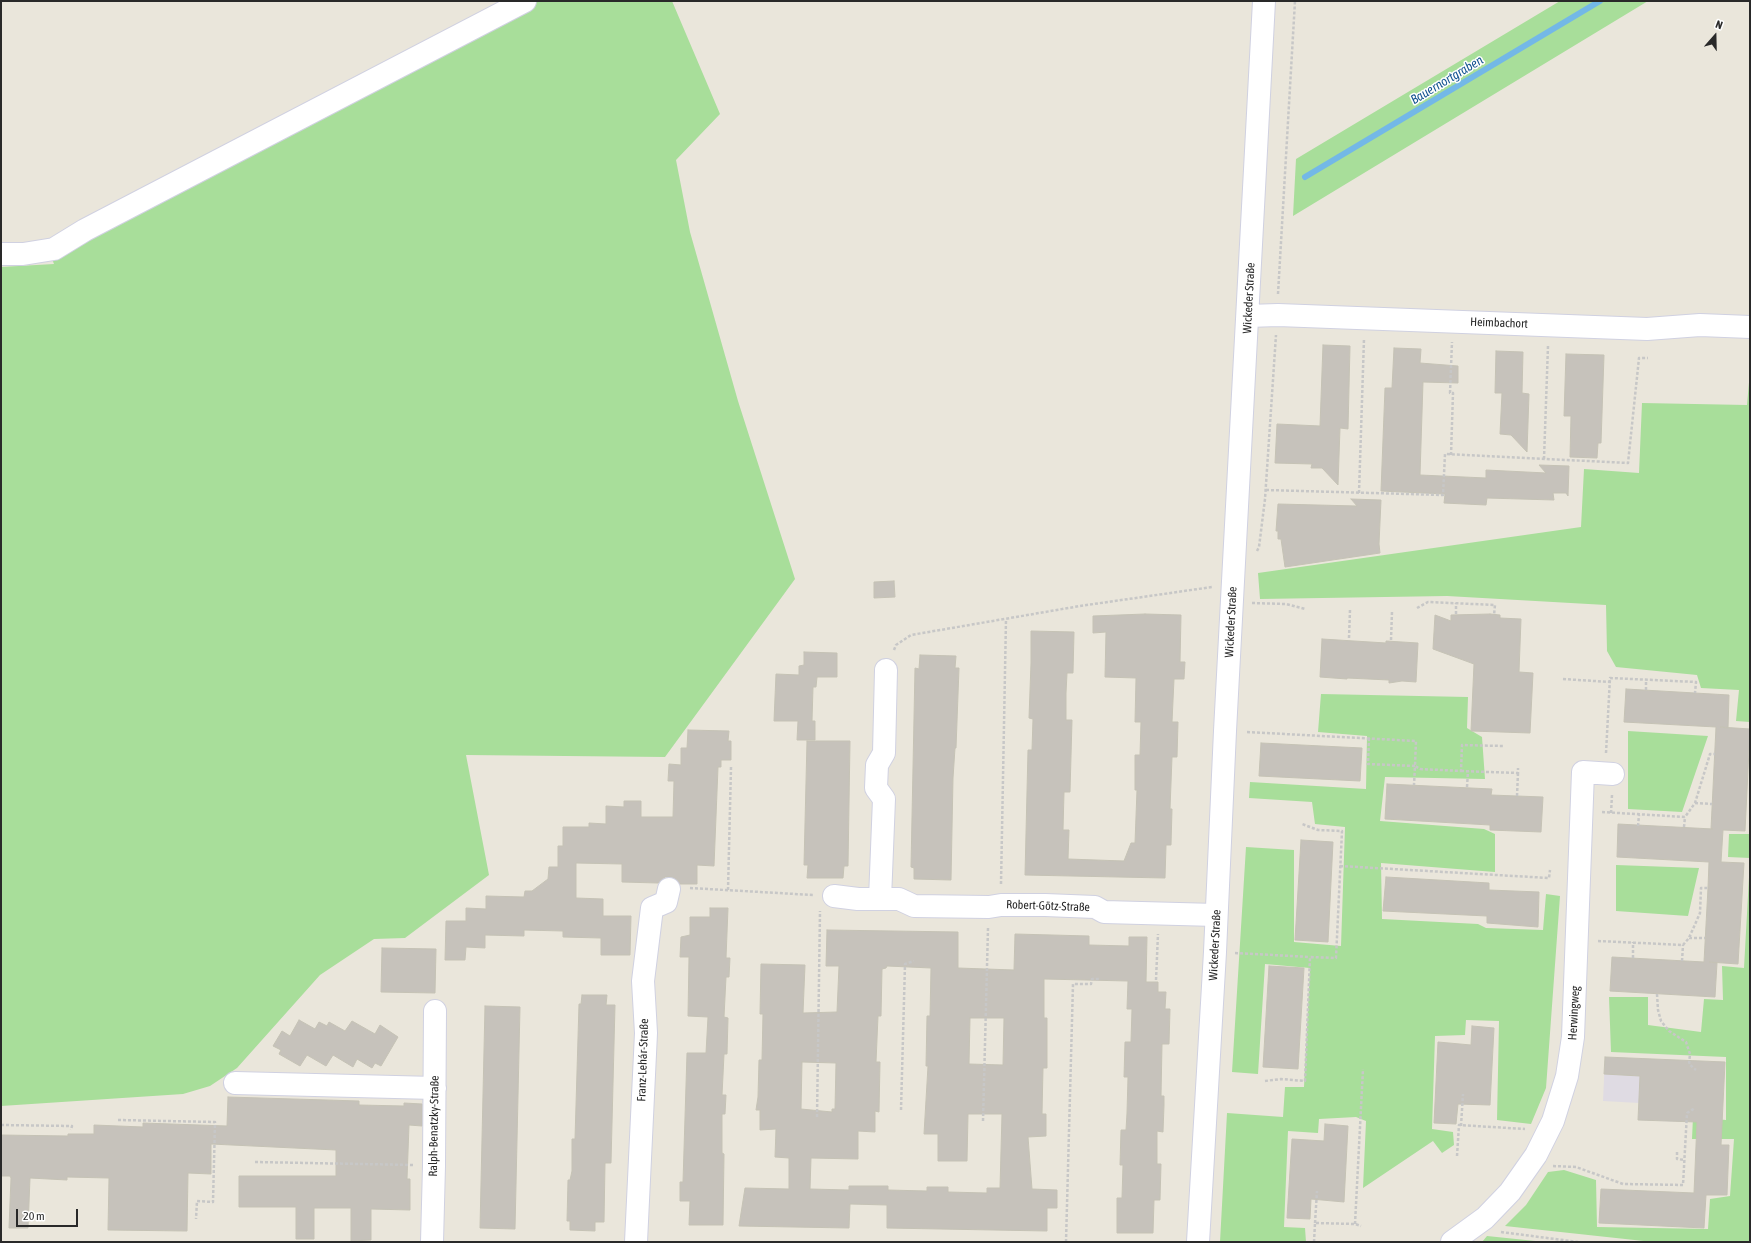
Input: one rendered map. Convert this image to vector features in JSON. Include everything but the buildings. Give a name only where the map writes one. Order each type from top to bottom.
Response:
[{"type":"street","points":[[1,254],[23,254],[54,248],[85,230],[525,1]]},
{"type":"street","name":"Wickeder Straße","points":[[1198,1242],[1215,952],[1225,731],[1264,1]]},
{"type":"street","name":"Heimbachort","points":[[1248,316],[1278,315],[1647,329],[1693,326],[1750,327]]},
{"type":"street","points":[[880,899],[884,799],[876,788],[877,765],[884,753],[886,670]]},
{"type":"street","name":"Herwingweg","points":[[1452,1242],[1485,1218],[1510,1192],[1536,1156],[1553,1122],[1570,1061],[1573,1022],[1583,772],[1610,779]]},
{"type":"street","name":"Franz-Lehár-Straße","points":[[636,1242],[646,1033],[643,982],[652,908],[666,902],[669,889]]},
{"type":"street","name":"Robert-Götz-Straße","points":[[825,900],[899,899],[914,906],[1095,907],[1104,912],[1216,915]]},
{"type":"street","name":"Ralph-Benatzky-Straße","points":[[432,1242],[435,1011]]},
{"type":"street","points":[[235,1083],[435,1088]]},
{"type":"path","points":[[1256,553],[1260,546],[1266,490],[1278,315],[1295,1]]},
{"type":"path","points":[[1359,493],[1365,318]]},
{"type":"path","points":[[1451,455],[1453,393],[1450,393],[1452,322]]},
{"type":"path","points":[[1544,459],[1549,325]]},
{"type":"path","points":[[1266,490],[1443,495],[1446,454],[1628,463],[1639,358],[1648,358]]},
{"type":"path","points":[[886,670],[896,646],[911,635],[1080,606],[1233,584],[1247,585],[1246,603],[1286,604],[1305,608]]},
{"type":"path","points":[[1417,608],[1428,602],[1495,605],[1494,615]]},
{"type":"path","points":[[1456,604],[1456,614]]},
{"type":"path","points":[[1349,638],[1350,610]]},
{"type":"path","points":[[1391,640],[1392,612]]},
{"type":"path","points":[[983,1121],[995,906],[1006,619]]},
{"type":"path","points":[[1611,813],[1610,678],[1696,682],[1695,693]]},
{"type":"path","points":[[1563,679],[1610,682]]},
{"type":"path","points":[[1646,680],[1646,690]]},
{"type":"path","points":[[1225,731],[1416,741],[1414,785]]},
{"type":"path","points":[[1369,738],[1368,764],[1415,766],[1420,769],[1518,773]]},
{"type":"path","points":[[1461,771],[1462,744],[1503,746]]},
{"type":"path","points":[[1684,827],[1685,817],[1695,803],[1710,754],[1715,754]]},
{"type":"path","points":[[728,890],[730,767]]},
{"type":"path","points":[[1517,796],[1518,768]]},
{"type":"path","points":[[1467,787],[1468,771]]},
{"type":"path","points":[[1695,803],[1712,804]]},
{"type":"path","points":[[1599,812],[1685,817]]},
{"type":"path","points":[[1638,826],[1639,815]]},
{"type":"path","points":[[1215,952],[1336,958],[1342,831],[1318,830],[1302,824]]},
{"type":"path","points":[[1340,866],[1549,878],[1550,870]]},
{"type":"path","points":[[1682,961],[1683,945],[1689,938],[1700,913],[1701,888],[1708,888]]},
{"type":"path","points":[[669,889],[728,890],[813,895],[825,900],[816,1117]]},
{"type":"path","points":[[1156,980],[1160,913]]},
{"type":"path","points":[[1689,938],[1705,938]]},
{"type":"path","points":[[1595,941],[1683,945]]},
{"type":"path","points":[[1633,942],[1633,958]]},
{"type":"path","points":[[1264,1081],[1305,1081],[1310,956]]},
{"type":"path","points":[[901,1110],[905,964],[914,961]]},
{"type":"path","points":[[1066,1242],[1073,984],[1091,984],[1092,979],[1100,979]]},
{"type":"path","points":[[1657,994],[1658,1010],[1661,1021],[1669,1031],[1686,1042],[1690,1054],[1689,1064],[1696,1070]]},
{"type":"path","points":[[1355,1224],[1363,1069]]},
{"type":"path","points":[[1457,1156],[1463,1094]]},
{"type":"path","points":[[1549,1166],[1576,1167],[1623,1184],[1683,1186],[1687,1113],[1695,1108]]},
{"type":"path","points":[[118,1120],[215,1122],[213,1202],[196,1201],[196,1219]]},
{"type":"path","points":[[1,1125],[72,1126],[71,1130]]},
{"type":"path","points":[[1461,1126],[1528,1130]]},
{"type":"path","points":[[1677,1152],[1677,1159],[1685,1160]]},
{"type":"path","points":[[255,1162],[434,1166]]},
{"type":"path","points":[[1314,1242],[1317,1191]]},
{"type":"path","points":[[1485,1218],[1500,1232],[1578,1242]]},
{"type":"path","points":[[1315,1223],[1355,1224],[1361,1226]]},
{"type":"shaded area","points":[[1605,1057],[1725,1062],[1722,1117],[1683,1115],[1683,1122],[1638,1120],[1639,1103],[1603,1101]]},
{"type":"green space","points":[[525,1],[672,1],[720,114],[676,160],[690,232],[738,401],[795,579],[665,757],[466,755],[489,875],[405,938],[374,939],[320,975],[237,1068],[210,1086],[183,1094],[1,1106],[1,267],[54,264],[52,259]]},
{"type":"green space","points":[[1560,1],[1648,1],[1293,216],[1296,159]]},
{"type":"green space","points":[[1750,371],[1750,722],[1736,721],[1739,690],[1701,688],[1697,675],[1616,667],[1607,651],[1606,605],[1447,596],[1260,599],[1258,573],[1581,527],[1584,469],[1639,473],[1642,403],[1747,405]]},
{"type":"green space","points":[[1321,694],[1468,697],[1467,728],[1482,737],[1485,779],[1385,777],[1380,821],[1484,829],[1495,834],[1495,872],[1381,863],[1382,919],[1478,924],[1486,928],[1543,930],[1546,894],[1560,896],[1546,1088],[1531,1124],[1497,1120],[1499,1021],[1466,1020],[1465,1035],[1435,1036],[1432,1129],[1453,1132],[1454,1145],[1442,1153],[1433,1141],[1363,1188],[1366,1121],[1356,1117],[1319,1119],[1318,1133],[1288,1131],[1284,1227],[1305,1228],[1306,1242],[1220,1242],[1227,1113],[1283,1117],[1285,1087],[1304,1087],[1310,968],[1265,964],[1258,1074],[1232,1072],[1246,847],[1294,850],[1294,942],[1341,946],[1345,827],[1315,824],[1312,802],[1249,798],[1250,782],[1366,789],[1367,736],[1318,732]]},
{"type":"green space","points":[[1628,731],[1708,736],[1682,812],[1628,809]]},
{"type":"green space","points":[[1729,834],[1750,834],[1750,858],[1728,857]]},
{"type":"green space","points":[[1750,859],[1750,1242],[1653,1242],[1505,1226],[1526,1205],[1548,1172],[1564,1170],[1596,1180],[1597,1227],[1708,1229],[1710,1199],[1730,1196],[1734,1139],[1692,1139],[1693,1117],[1726,1120],[1726,1057],[1611,1052],[1609,997],[1648,997],[1648,1025],[1701,1032],[1704,999],[1723,1000],[1722,966],[1744,968]]},
{"type":"green space","points":[[1616,865],[1699,868],[1688,916],[1616,911]]},
{"type":"green space","points":[[1487,1236],[1545,1242],[1482,1242]]},
{"type":"waterway","name":"Bauernortgraben","points":[[1305,177],[1600,1]]}]
